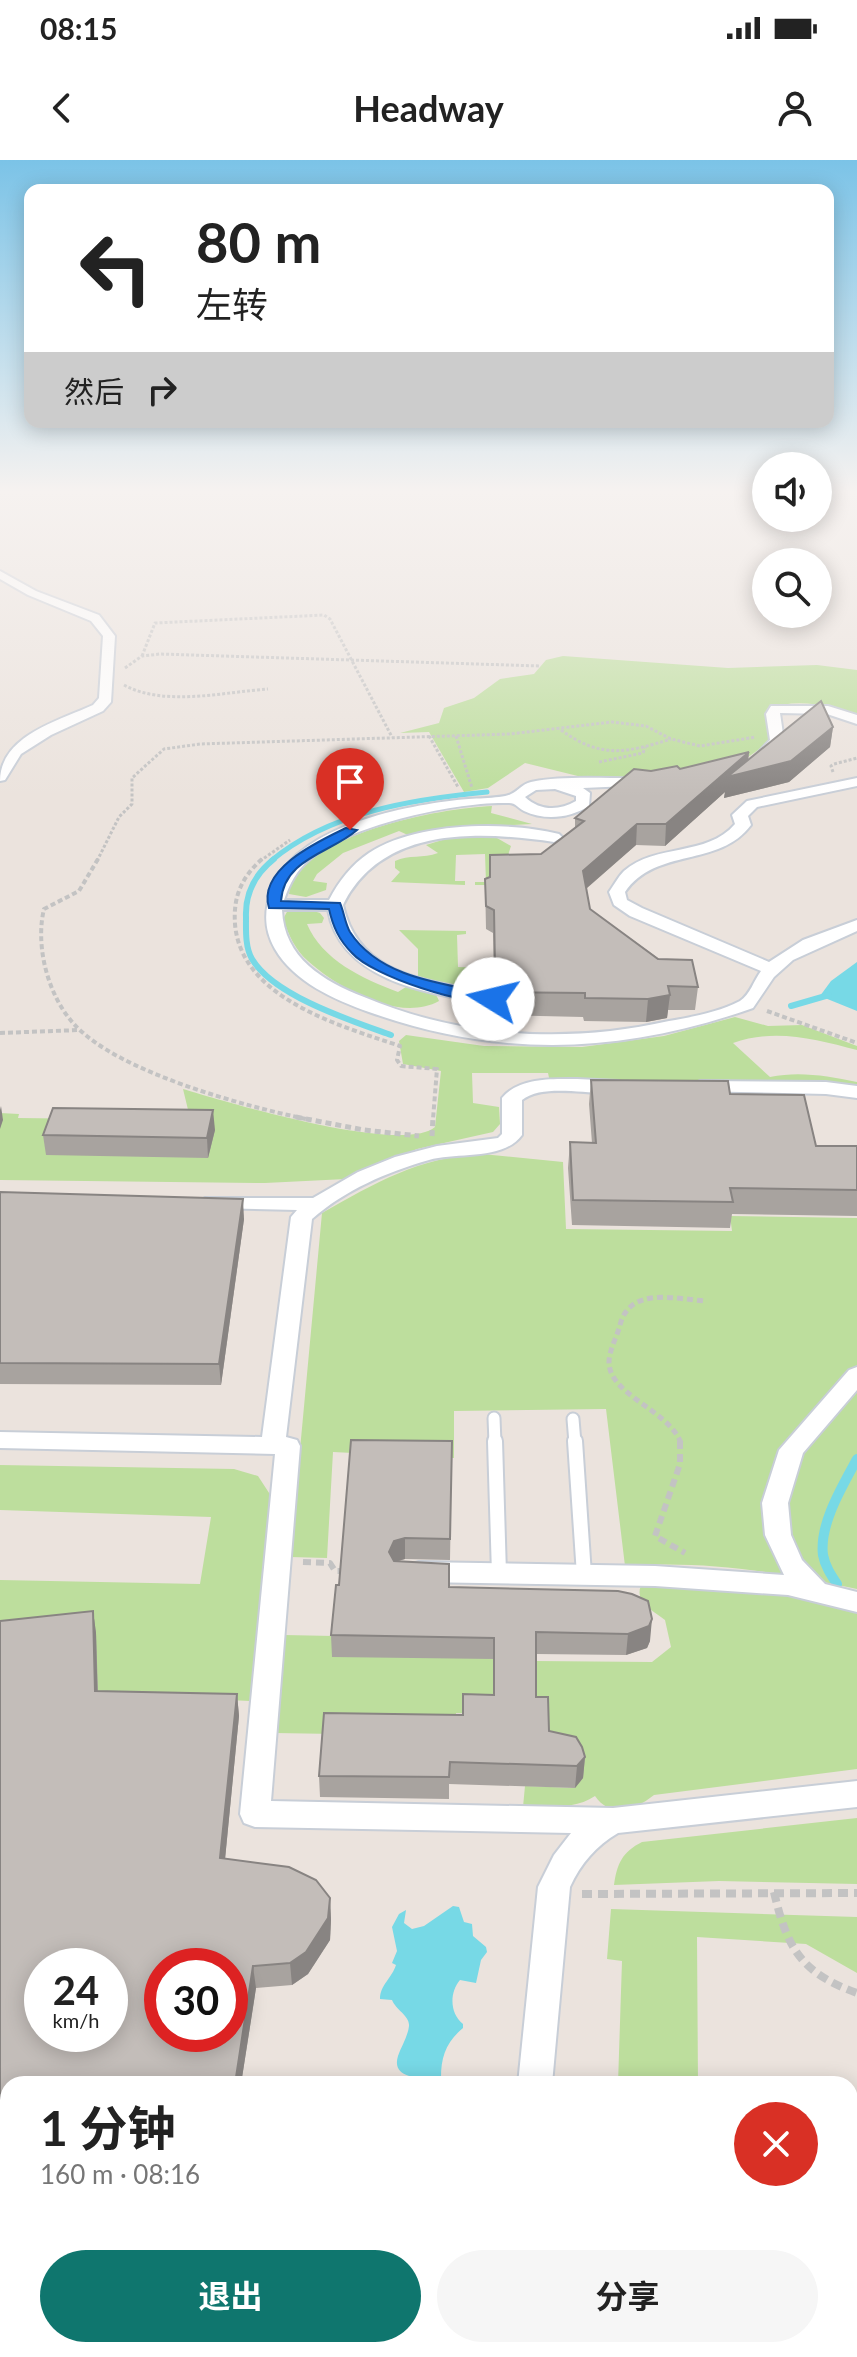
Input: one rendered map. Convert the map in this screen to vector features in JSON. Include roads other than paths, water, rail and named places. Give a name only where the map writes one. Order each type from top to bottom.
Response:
[{"type":"street","points":[[0,777],[15,751],[46,732],[98,708],[106,699],[109,636],[95,618],[31,593]]},
{"type":"street","points":[[742,767],[763,756],[777,741],[773,714],[776,709],[828,710],[857,720]]},
{"type":"street","points":[[517,798],[519,793],[533,786],[662,781]]},
{"type":"street","points":[[773,970],[636,912],[620,902],[617,892],[622,880],[648,863],[721,844],[735,836],[743,825],[740,815],[752,804],[857,782]]},
{"type":"street","points":[[517,798],[524,806],[542,811],[573,809],[584,803],[583,793],[556,785]]},
{"type":"street","points":[[517,798],[450,804],[388,817],[350,830],[312,849],[286,871],[275,893],[273,921],[285,953],[316,979],[352,1001],[438,1026],[490,1037],[539,1040],[598,1037],[679,1025],[747,1004],[757,995],[766,975],[791,954],[857,925]]},
{"type":"street","points":[[493,999],[399,976],[358,953],[341,930],[335,905],[359,868],[403,844],[470,831],[514,831],[554,837]]},
{"type":"street","points":[[274,905],[335,905]]},
{"type":"street","points":[[438,1026],[461,993]]},
{"type":"street","points":[[273,1446],[302,1217],[315,1204],[434,1152],[505,1142],[512,1135],[512,1098],[522,1090],[547,1086],[640,1087]]},
{"type":"street","points":[[686,1087],[826,1088],[857,1092]]},
{"type":"street","points":[[189,1202],[315,1204]]},
{"type":"street","points":[[816,1592],[791,1565],[778,1535],[775,1503],[791,1450],[857,1375]]},
{"type":"street","points":[[0,1440],[288,1446],[255,1814],[613,1821],[857,1794]]},
{"type":"street","points":[[405,1572],[584,1575],[788,1585],[857,1602]]},
{"type":"street","points":[[536,2076],[553,1896],[563,1867],[586,1835],[613,1821]]},
{"type":"lane","points":[[494,1418],[499,1574]]},
{"type":"lane","points":[[573,1419],[584,1575]]},
{"type":"water","points":[[857,962],[857,1011],[820,996],[831,981]]},
{"type":"water","points":[[453,1906],[459,1907],[464,1922],[472,1924],[473,1936],[486,1947],[487,1952],[481,1960],[476,1983],[460,1980],[456,1985],[453,2009],[463,2028],[446,2050],[441,2076],[411,2076],[399,2070],[398,2056],[409,2022],[392,2000],[380,1999],[396,1965],[392,1963],[397,1951],[392,1927],[399,1914],[406,1910],[404,1923],[412,1929],[424,1926]]},
{"type":"waterway","points":[[271,861],[294,844],[346,819],[402,804],[487,792]]},
{"type":"waterway","points":[[274,859],[257,877],[247,900],[246,938],[252,959],[278,985],[295,996],[391,1035]]},
{"type":"waterway","points":[[791,1006],[829,995]]},
{"type":"waterway","points":[[837,1584],[824,1559],[823,1543],[833,1505],[857,1459]]}]
